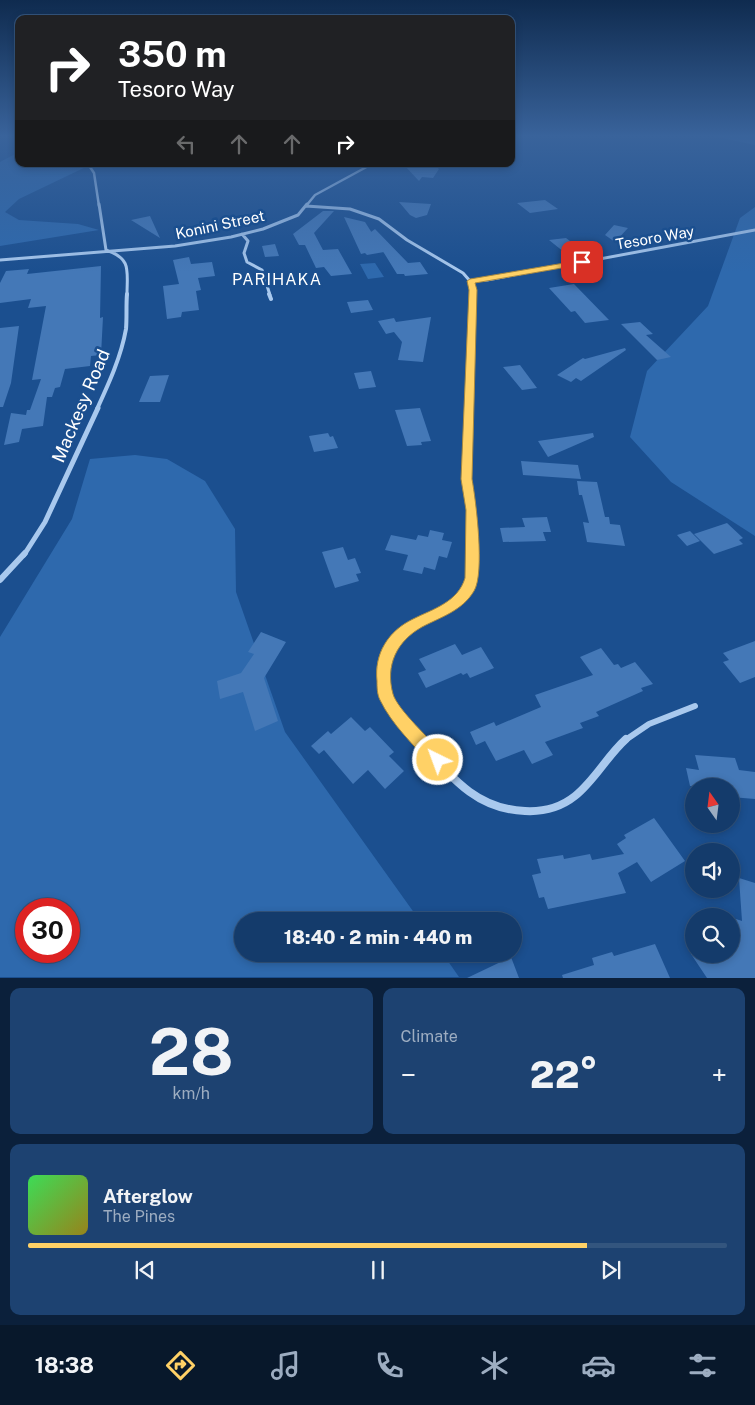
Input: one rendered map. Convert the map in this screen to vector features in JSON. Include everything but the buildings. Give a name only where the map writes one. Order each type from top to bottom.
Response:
[{"type":"street","name":"Mackesy Road","points":[[0,580],[10,571],[37,537],[118,364],[126,327],[127,272],[124,260],[120,255],[106,250],[95,181]]},
{"type":"street","name":"Konini Street","points":[[112,252],[184,245],[242,234],[282,222],[298,215],[315,195],[341,181]]},
{"type":"street","points":[[306,206],[333,207],[371,215],[407,240],[453,266],[470,281],[473,290],[466,479],[472,510],[472,578],[469,589],[452,607],[415,624],[393,642],[386,656],[383,670],[386,696],[394,710],[463,786],[479,799],[515,810],[556,807],[571,800],[585,788],[610,754],[626,739],[658,720],[695,706]]},
{"type":"street","name":"Tesoro Way","points":[[470,281],[487,280],[755,230]]},
{"type":"street","points":[[242,234],[248,241],[244,253],[247,262],[262,270],[271,299]]},
{"type":"street","points":[[0,260],[112,252]]},
{"type":"shaded area","points":[[0,181],[57,181],[19,199],[5,212],[19,220],[78,224],[99,230],[0,246]]},
{"type":"shaded area","points":[[755,207],[755,536],[671,482],[630,437],[647,371],[708,306],[740,218]]},
{"type":"shaded area","points":[[375,263],[384,277],[368,279],[360,264]]},
{"type":"shaded area","points":[[135,455],[167,459],[205,481],[235,529],[236,592],[285,732],[414,912],[234,912],[234,962],[449,962],[459,977],[0,977],[0,637],[72,519],[90,459]]},
{"type":"district","name":"PARIHAKA","points":[[277,279]]},
{"type":"route","points":[[438,760],[394,710],[386,696],[383,684],[383,670],[386,656],[393,642],[415,624],[436,616],[462,599],[469,589],[472,578],[472,510],[466,479],[473,290],[470,281],[487,280],[582,262]]}]
